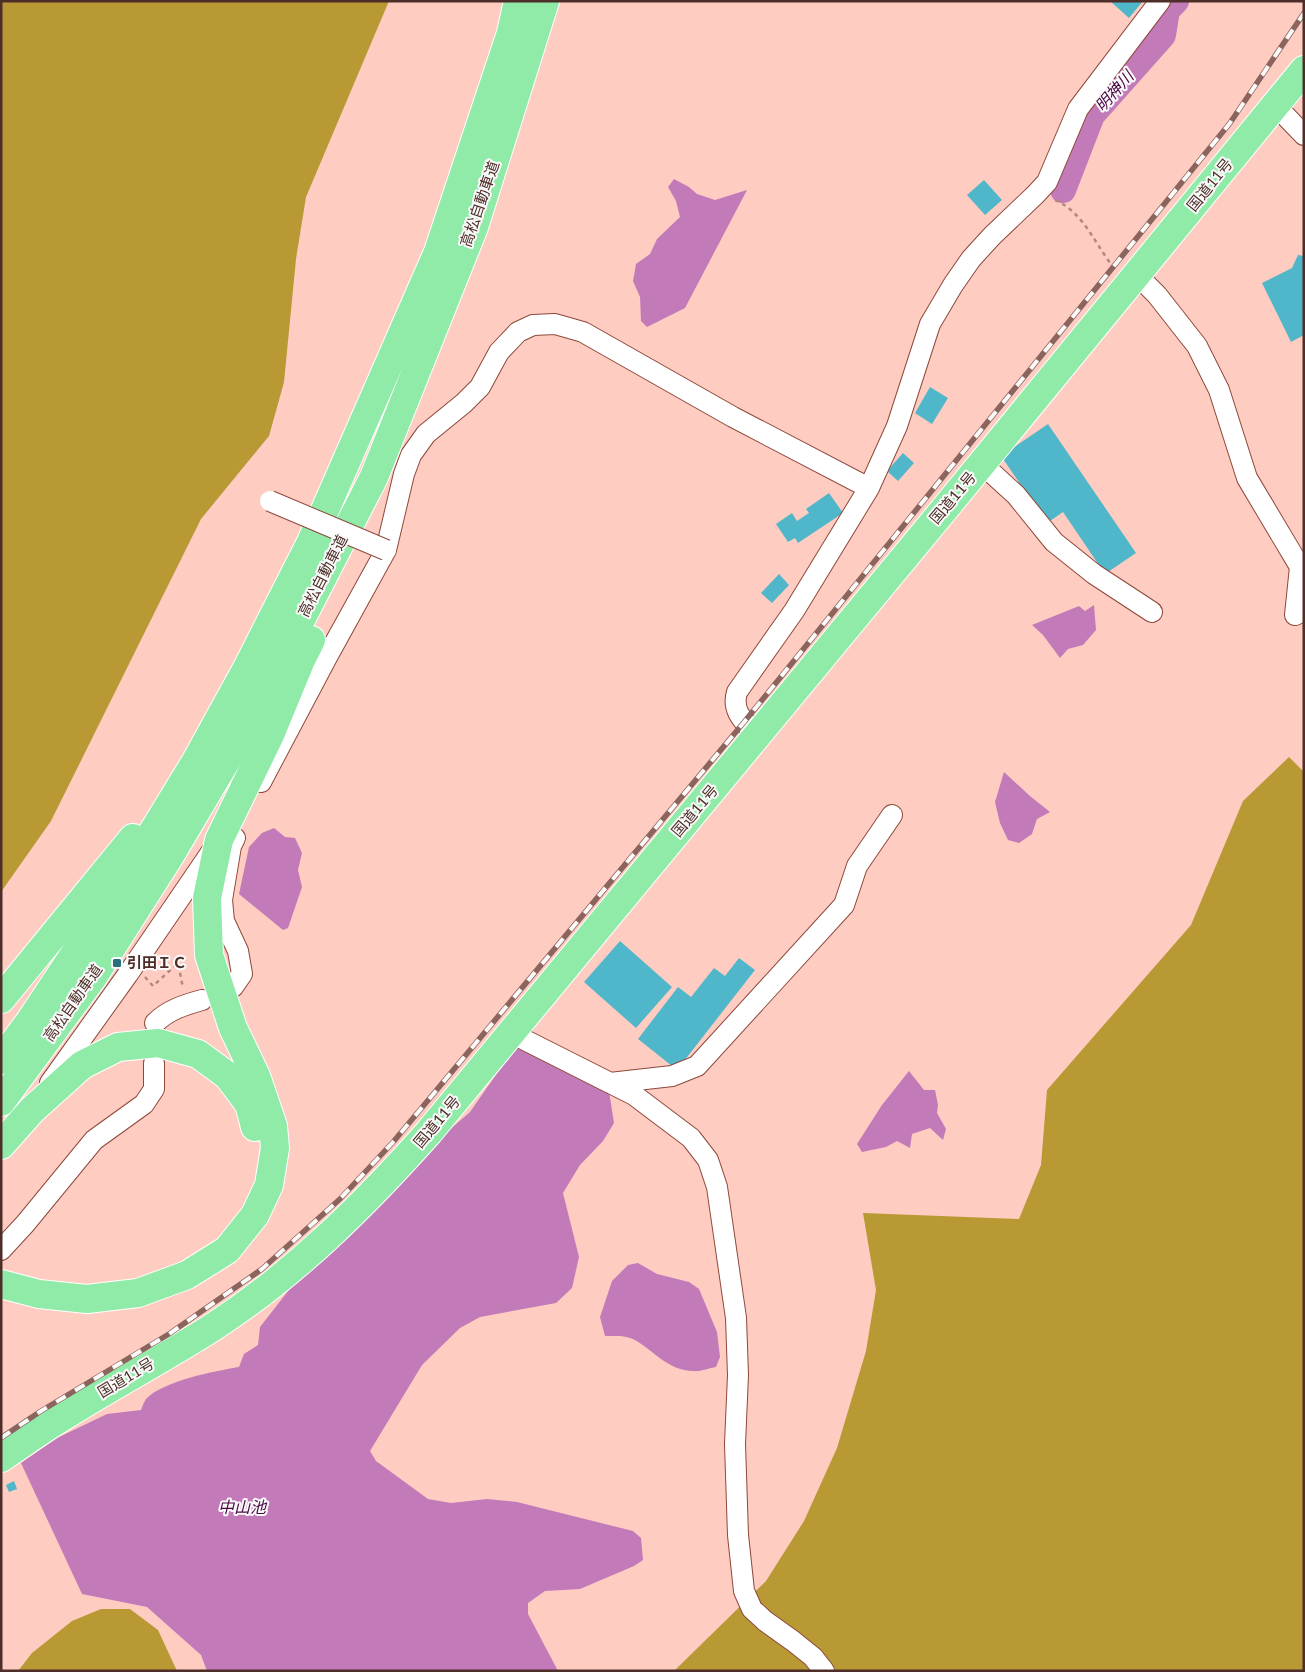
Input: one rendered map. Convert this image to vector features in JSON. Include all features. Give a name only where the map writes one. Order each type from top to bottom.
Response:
[{"type":"highway","name":"高松自動車道","points":[[1,1060],[30,1021],[121,884],[196,761],[246,670],[311,542],[438,252],[511,33],[518,1]]},
{"type":"highway","name":"高松自動車道","points":[[1,1102],[93,976],[171,854],[246,727],[374,477],[474,227],[545,1]]},
{"type":"highway","name":"国道11号","points":[[1,1458],[62,1417],[214,1326],[280,1278],[387,1179],[429,1132],[982,464],[1304,70]]},
{"type":"highway","points":[[1,1284],[39,1294],[87,1298],[138,1293],[187,1275],[226,1250],[255,1215],[269,1186],[275,1148],[273,1126],[256,1076],[233,1028],[209,955],[207,898],[219,840],[270,735],[300,660],[348,568],[405,399]]},
{"type":"highway","points":[[1,999],[196,761]]},
{"type":"highway","points":[[1,1145],[32,1110],[82,1065],[118,1047],[158,1043],[198,1054],[228,1076],[249,1104],[258,1140],[256,1182],[244,1210],[219,1239],[183,1264],[137,1280],[88,1285],[40,1280],[1,1270]]},
{"type":"street","points":[[757,736],[737,710],[735,705],[737,692],[794,612],[869,488],[897,426],[930,324],[953,285],[972,259],[992,236],[1047,182],[1078,109],[1160,1]]},
{"type":"street","points":[[1275,105],[1304,135]]},
{"type":"street","points":[[1133,280],[1174,317],[1197,346],[1219,390],[1247,478],[1300,567],[1295,615],[1304,610]]},
{"type":"street","points":[[233,986],[242,974],[238,951],[224,921],[222,900],[231,846],[250,801],[285,738],[326,657],[386,550],[404,474],[411,455],[426,434],[464,403],[480,387],[499,352],[518,332],[533,325],[555,324],[583,332],[733,417],[869,488]]},
{"type":"street","points":[[982,464],[1016,495],[1054,542],[1094,574],[1152,612]]},
{"type":"street","points":[[270,502],[386,550]]},
{"type":"street","points":[[610,1083],[672,1076],[697,1066],[844,905],[857,866],[892,815]]},
{"type":"street","points":[[32,1110],[219,840]]},
{"type":"street","points":[[155,1023],[164,1014],[194,1002]]},
{"type":"street","points":[[511,1033],[634,1095],[692,1138],[708,1160],[717,1188],[736,1318],[738,1375],[735,1444],[738,1534],[744,1591],[752,1609],[765,1621],[794,1640],[813,1657],[824,1671]]},
{"type":"street","points":[[1,1250],[26,1224],[94,1140],[144,1104],[154,1090],[154,1063]]},
{"type":"path","points":[[1036,194],[1056,200],[1071,209],[1085,225],[1113,266],[1133,280]]},
{"type":"path","points":[[144,976],[153,986],[178,963],[194,1002]]},
{"type":"shaded area","points":[[1,1],[389,1],[306,197],[296,259],[284,382],[269,436],[201,519],[51,821],[1,892]]},
{"type":"shaded area","points":[[1289,757],[1304,772],[1304,1671],[674,1671],[766,1581],[804,1521],[837,1448],[866,1351],[876,1290],[863,1213],[1019,1219],[1041,1165],[1047,1090],[1191,925],[1243,801]]},
{"type":"shaded area","points":[[101,1609],[130,1609],[158,1630],[177,1671],[18,1671],[32,1653],[72,1621]]},
{"type":"water","points":[[674,179],[697,194],[715,200],[747,190],[685,308],[647,327],[641,321],[640,297],[633,281],[636,264],[650,254],[657,239],[680,217],[676,201],[668,187]]},
{"type":"water","points":[[1094,605],[1096,630],[1083,645],[1068,649],[1060,658],[1043,635],[1032,625],[1079,606],[1085,611]]},
{"type":"water","points":[[1004,772],[1050,812],[1037,819],[1032,834],[1019,843],[1008,840],[1000,823],[995,802]]},
{"type":"water","points":[[274,828],[285,837],[295,838],[302,853],[298,870],[302,887],[288,928],[283,930],[239,894],[249,847],[262,833]]},
{"type":"water","name":"中山池","points":[[516,1046],[609,1091],[614,1123],[603,1141],[580,1165],[563,1193],[579,1257],[572,1288],[556,1303],[480,1317],[460,1328],[422,1365],[370,1451],[376,1461],[428,1499],[451,1503],[487,1499],[517,1502],[633,1531],[641,1538],[643,1560],[634,1566],[580,1589],[545,1591],[528,1603],[528,1614],[558,1671],[207,1671],[201,1655],[147,1607],[82,1594],[21,1463],[57,1438],[107,1414],[141,1410],[146,1399],[164,1387],[190,1378],[239,1367],[244,1354],[258,1345],[260,1327],[306,1268],[364,1222],[448,1131],[470,1112]]},
{"type":"water","points":[[909,1071],[924,1090],[935,1090],[938,1105],[937,1113],[946,1129],[943,1140],[930,1128],[912,1134],[910,1148],[897,1141],[886,1147],[862,1152],[857,1144],[882,1105]]},
{"type":"water","points":[[638,1263],[657,1274],[689,1282],[699,1289],[717,1332],[720,1357],[716,1367],[699,1371],[676,1368],[632,1338],[605,1336],[600,1317],[612,1281],[628,1265]]},
{"type":"building","points":[[1110,1],[1143,1],[1129,18]]},
{"type":"building","points":[[984,180],[1002,200],[985,215],[967,195]]},
{"type":"building","points":[[1298,255],[1304,256],[1304,335],[1291,342],[1262,283],[1292,268]]},
{"type":"building","points":[[930,387],[948,398],[932,424],[915,413]]},
{"type":"building","points":[[1048,424],[1136,553],[1105,574],[1063,512],[1047,523],[1001,456]]},
{"type":"building","points":[[903,453],[914,463],[898,481],[887,471]]},
{"type":"building","points":[[829,493],[843,513],[798,543],[795,538],[788,542],[776,524],[792,513],[797,521],[809,513],[806,509]]},
{"type":"building","points":[[779,574],[789,585],[772,603],[761,593]]},
{"type":"building","points":[[620,941],[672,987],[636,1028],[584,982]]},
{"type":"building","points":[[739,958],[755,970],[677,1070],[638,1039],[678,987],[691,997],[714,968],[725,976]]},
{"type":"building","points":[[14,1481],[17,1489],[9,1492],[6,1485]]},
{"type":"waterway","name":"明神川","points":[[1063,190],[1092,115],[1163,35],[1167,10],[1176,1]]},
{"type":"railway","points":[[1,1438],[41,1411],[169,1334],[262,1269],[340,1199],[394,1141],[745,721],[1230,123],[1304,13]]},
{"type":"place","name":"引田ＩＣ","points":[[117,963]]}]
